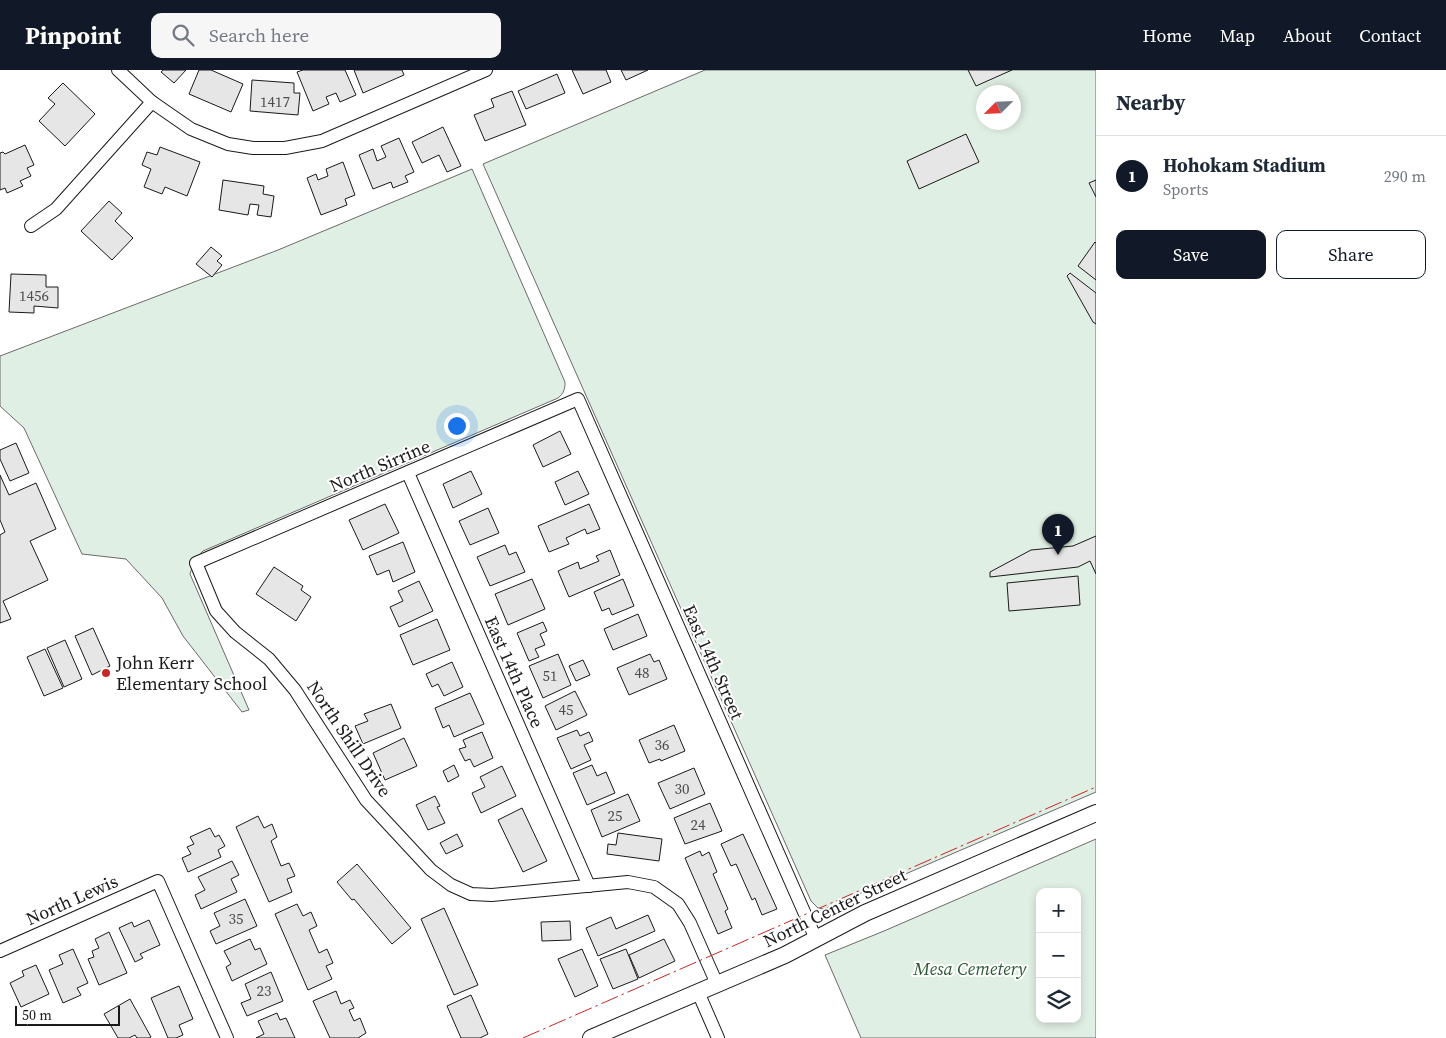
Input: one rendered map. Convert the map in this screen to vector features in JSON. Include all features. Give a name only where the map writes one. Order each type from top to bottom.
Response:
[{"type":"street","points":[[118,70],[152,102],[191,129],[228,144],[253,148],[285,148],[322,141],[486,70]]},
{"type":"street","points":[[31,226],[56,209],[152,102]]},
{"type":"street","name":"North Sirrine","points":[[196,563],[578,399]]},
{"type":"street","name":"East 14th Street","points":[[578,399],[816,939]]},
{"type":"street","name":"East 14th Place","points":[[408,473],[589,886]]},
{"type":"street","name":"North Shill Drive","points":[[196,563],[216,611],[235,632],[269,659],[290,684],[366,800],[431,870],[451,886],[471,894],[492,895],[628,882],[654,887],[678,904],[690,923],[717,984]]},
{"type":"street","name":"North Center Street","points":[[591,1038],[785,955],[865,913],[1096,813]]},
{"type":"street","name":"North Lewis","points":[[0,950],[158,881],[227,1038]]},
{"type":"street","points":[[698,992],[718,1038]]},
{"type":"green space","points":[[705,70],[1096,70],[1096,792],[824,909],[818,908],[811,901],[483,164]]},
{"type":"green space","points":[[472,169],[565,382],[564,391],[558,398],[203,551],[195,562],[190,574],[249,710],[242,712],[183,636],[162,598],[126,559],[82,554],[24,428],[0,406],[0,356],[278,250]]},
{"type":"green space","name":"Mesa Cemetery","points":[[1096,839],[1096,1038],[861,1038],[825,955]]},
{"type":"building","points":[[163,70],[186,70],[174,83],[161,72]]},
{"type":"building","points":[[199,70],[211,70],[243,84],[231,112],[189,94]]},
{"type":"building","points":[[303,70],[345,70],[356,95],[340,102],[336,93],[326,97],[329,104],[313,111],[297,72]]},
{"type":"building","points":[[354,70],[402,70],[404,75],[363,93]]},
{"type":"building","points":[[572,70],[606,70],[611,82],[583,94]]},
{"type":"building","points":[[621,70],[648,70],[626,80]]},
{"type":"building","points":[[968,70],[1012,70],[976,85]]},
{"type":"building","points":[[557,74],[565,93],[526,109],[518,91]]},
{"type":"building","points":[[252,80],[294,83],[294,93],[300,93],[298,115],[250,111]]},
{"type":"building","points":[[63,83],[95,114],[65,146],[39,121],[55,104],[48,98]]},
{"type":"building","points":[[512,91],[526,125],[485,141],[474,115],[494,107],[491,99]]},
{"type":"building","points":[[443,127],[461,166],[447,172],[439,155],[422,163],[412,142]]},
{"type":"building","points":[[966,134],[979,162],[919,189],[907,161]]},
{"type":"building","points":[[399,138],[414,172],[405,176],[408,182],[393,188],[391,182],[373,189],[359,155],[373,149],[377,161],[386,157],[381,146]]},
{"type":"building","points":[[25,145],[34,165],[27,168],[31,176],[20,181],[23,186],[7,193],[5,188],[0,190],[0,153],[3,152],[5,154]]},
{"type":"building","points":[[160,147],[200,162],[187,196],[165,187],[162,194],[144,187],[151,169],[142,165],[147,152],[157,155]]},
{"type":"building","points":[[343,162],[355,195],[345,199],[347,205],[321,215],[307,178],[316,174],[318,180],[328,176],[326,169]]},
{"type":"building","points":[[223,180],[264,186],[263,194],[274,196],[271,217],[257,215],[259,205],[250,204],[248,215],[219,210]]},
{"type":"building","points":[[1096,180],[1096,197],[1089,183]]},
{"type":"building","points":[[109,201],[122,213],[115,221],[133,238],[112,260],[81,231]]},
{"type":"building","points":[[1096,243],[1096,280],[1078,266]]},
{"type":"building","points":[[211,247],[222,256],[217,261],[222,265],[212,277],[196,264]]},
{"type":"building","points":[[1070,273],[1096,293],[1096,324],[1093,322],[1067,276]]},
{"type":"building","points":[[11,274],[46,275],[46,287],[58,287],[58,308],[34,306],[34,313],[9,312]]},
{"type":"building","points":[[560,431],[571,454],[543,467],[533,445]]},
{"type":"building","points":[[16,443],[29,473],[10,481],[0,459],[0,450]]},
{"type":"building","points":[[471,471],[482,494],[453,508],[443,484]]},
{"type":"building","points":[[578,471],[589,494],[565,505],[555,482]]},
{"type":"building","points":[[0,475],[9,495],[36,483],[56,529],[30,541],[48,580],[3,601],[11,619],[0,623],[0,535],[5,532],[0,520]]},
{"type":"building","points":[[385,504],[399,533],[363,550],[349,520]]},
{"type":"building","points":[[589,504],[600,529],[587,534],[585,529],[566,538],[569,544],[549,552],[538,526]]},
{"type":"building","points":[[488,508],[499,533],[470,545],[459,521]]},
{"type":"building","points":[[1096,536],[1096,574],[1090,561],[1078,567],[990,577],[990,572],[1031,550],[1073,546]]},
{"type":"building","points":[[403,542],[415,572],[393,582],[389,570],[377,575],[369,556]]},
{"type":"building","points":[[505,545],[509,555],[516,552],[525,572],[490,586],[477,557]]},
{"type":"building","points":[[610,550],[620,575],[569,597],[558,571],[578,562],[580,569],[599,561],[596,556]]},
{"type":"building","points":[[274,567],[303,586],[301,590],[311,597],[296,621],[256,594]]},
{"type":"building","points":[[1078,576],[1080,605],[1009,611],[1007,583]]},
{"type":"building","points":[[532,579],[545,609],[508,625],[495,594]]},
{"type":"building","points":[[623,579],[634,606],[612,615],[609,608],[602,611],[594,592]]},
{"type":"building","points":[[419,581],[433,611],[399,627],[390,607],[403,601],[398,591]]},
{"type":"building","points":[[638,614],[647,636],[613,650],[604,629]]},
{"type":"building","points":[[437,619],[450,650],[413,665],[400,635]]},
{"type":"building","points":[[543,622],[547,631],[540,634],[545,645],[535,649],[539,657],[529,661],[517,633]]},
{"type":"building","points":[[93,628],[110,666],[92,675],[75,636]]},
{"type":"building","points":[[65,640],[82,679],[64,687],[47,648]]},
{"type":"building","points":[[45,649],[63,688],[44,696],[27,657]]},
{"type":"building","points":[[558,654],[571,685],[543,698],[529,666]]},
{"type":"building","points":[[650,654],[654,662],[659,660],[667,679],[629,695],[617,668]]},
{"type":"building","points":[[583,660],[590,675],[576,681],[569,666]]},
{"type":"building","points":[[452,662],[463,687],[444,696],[438,684],[432,687],[426,674]]},
{"type":"building","points":[[575,691],[587,715],[556,730],[545,706]]},
{"type":"building","points":[[470,693],[484,724],[454,737],[449,725],[443,728],[435,708]]},
{"type":"building","points":[[391,704],[401,728],[363,744],[355,726],[368,721],[364,714]]},
{"type":"building","points":[[674,725],[685,751],[661,761],[660,759],[649,763],[639,740]]},
{"type":"building","points":[[577,730],[580,736],[589,732],[593,741],[584,745],[591,760],[571,769],[557,738]]},
{"type":"building","points":[[482,732],[493,758],[474,767],[470,759],[465,761],[459,749],[466,747],[463,740]]},
{"type":"building","points":[[404,738],[417,766],[385,780],[373,753]]},
{"type":"building","points":[[454,765],[459,776],[448,782],[443,771]]},
{"type":"building","points":[[592,765],[597,776],[606,772],[615,793],[587,805],[573,773]]},
{"type":"building","points":[[502,766],[516,796],[481,813],[472,793],[485,787],[480,777]]},
{"type":"building","points":[[694,768],[705,794],[670,809],[658,783]]},
{"type":"building","points":[[628,794],[640,821],[602,837],[591,810]]},
{"type":"building","points":[[435,796],[440,806],[437,807],[445,823],[428,830],[416,805]]},
{"type":"building","points":[[710,803],[722,831],[685,844],[674,818]]},
{"type":"building","points":[[522,808],[547,861],[523,872],[498,820]]},
{"type":"building","points":[[258,816],[264,828],[272,824],[277,837],[271,841],[281,866],[289,863],[295,876],[287,879],[292,892],[269,902],[236,827]]},
{"type":"building","points":[[210,828],[215,837],[219,835],[225,846],[218,850],[221,857],[188,872],[182,858],[191,854],[187,847],[194,844],[190,837]]},
{"type":"building","points":[[618,833],[662,839],[659,861],[607,854],[608,844],[616,845]]},
{"type":"building","points":[[457,834],[463,846],[446,854],[440,843]]},
{"type":"building","points":[[743,834],[777,909],[762,915],[755,898],[752,900],[736,864],[731,866],[721,844]]},
{"type":"building","points":[[700,851],[702,856],[709,852],[717,872],[713,874],[728,909],[725,911],[732,928],[718,934],[685,858]]},
{"type":"building","points":[[232,861],[239,875],[231,879],[237,892],[201,909],[195,895],[205,890],[198,877]]},
{"type":"building","points":[[357,864],[411,928],[392,944],[337,882]]},
{"type":"building","points":[[245,899],[257,926],[216,944],[210,931],[220,926],[214,913]]},
{"type":"building","points":[[297,904],[303,916],[311,912],[317,926],[309,930],[319,953],[327,949],[333,963],[326,966],[332,979],[308,990],[275,914]]},
{"type":"building","points":[[444,908],[478,985],[454,995],[421,919]]},
{"type":"building","points":[[648,915],[655,931],[598,956],[586,928],[611,917],[616,929]]},
{"type":"building","points":[[149,920],[160,945],[140,954],[143,958],[135,962],[119,928],[132,922],[134,927]]},
{"type":"building","points":[[570,921],[571,940],[542,941],[541,922]]},
{"type":"building","points":[[109,932],[127,973],[99,985],[88,959],[94,957],[92,951],[99,948],[95,939]]},
{"type":"building","points":[[250,939],[255,950],[260,948],[267,964],[232,981],[226,967],[231,964],[224,951]]},
{"type":"building","points":[[664,939],[675,961],[639,978],[629,955]]},
{"type":"building","points":[[73,949],[88,983],[77,988],[81,995],[63,1003],[49,970],[63,964],[59,955]]},
{"type":"building","points":[[582,949],[598,986],[575,997],[558,959]]},
{"type":"building","points":[[626,949],[638,979],[613,989],[600,959]]},
{"type":"building","points":[[36,965],[49,994],[21,1007],[10,983],[24,976],[22,971]]},
{"type":"building","points":[[271,972],[283,1001],[247,1016],[241,1003],[251,999],[245,984]]},
{"type":"building","points":[[179,986],[193,1019],[179,1025],[183,1035],[176,1038],[168,1038],[151,998]]},
{"type":"building","points":[[336,991],[341,1004],[350,1000],[354,1008],[349,1010],[354,1021],[360,1018],[366,1033],[358,1038],[330,1038],[313,1001]]},
{"type":"building","points":[[471,995],[488,1034],[480,1038],[461,1038],[447,1006]]},
{"type":"building","points":[[130,999],[151,1037],[137,1038],[135,1035],[129,1038],[118,1038],[104,1014]]},
{"type":"building","points":[[277,1013],[280,1020],[286,1018],[295,1038],[256,1038],[264,1034],[258,1021]]},
{"type":"power","points":[[523,1038],[1096,787]]},
{"type":"place","name":"Hohokam Stadium","points":[[1058,555]]},
{"type":"place","name":"John Kerr Elementary School","points":[[106,673]]}]
